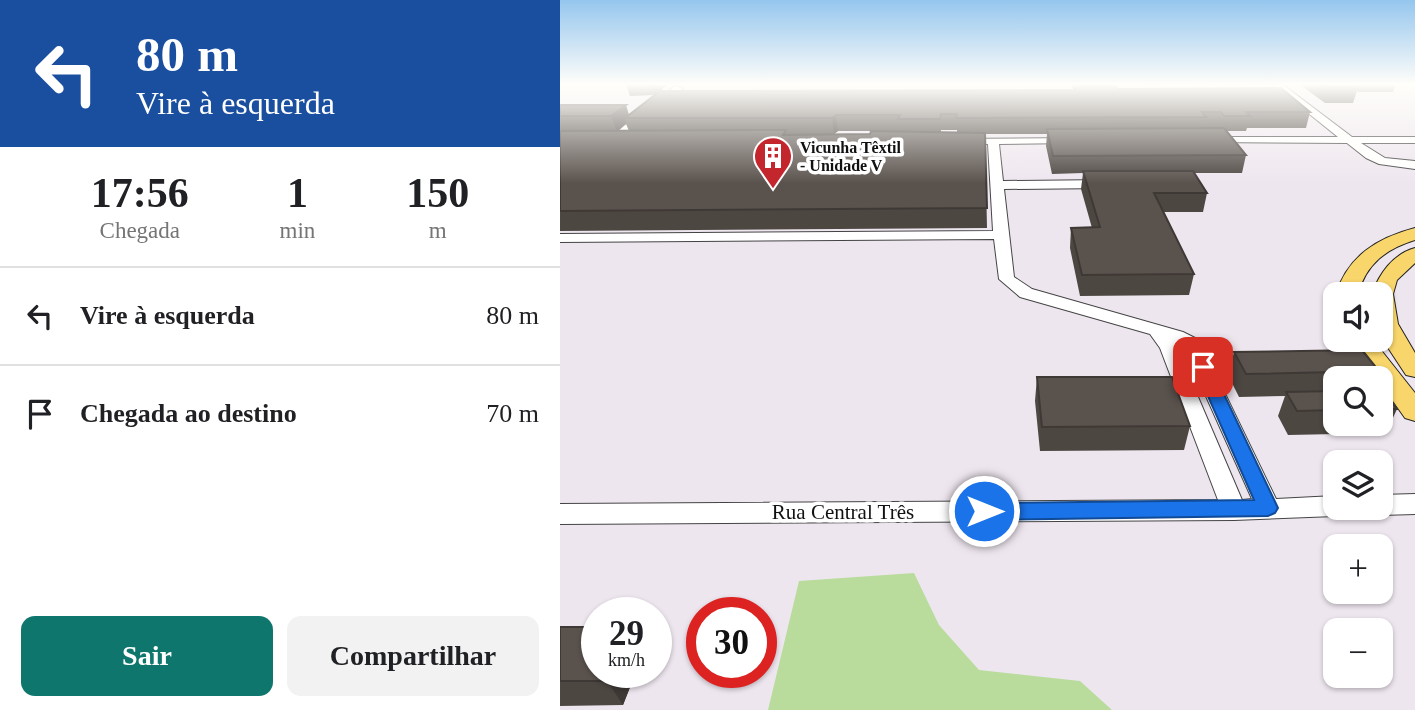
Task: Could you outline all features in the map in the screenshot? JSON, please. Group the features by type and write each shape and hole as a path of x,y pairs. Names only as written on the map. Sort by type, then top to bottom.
{"main road":[{"path":"1350,282 1369,256 1383,246 1415,234"},
{"path":"1415,254 1402,261 1385,280 1382,306 1392,340 1415,369"},
{"path":"1370,352 1415,412"}],"street":[{"path":"623,142 603,143 638,117"},
{"path":"1319,117 1376,159 1415,165"},
{"path":"952,141 1088,140"},
{"path":"1198,140 1415,140"},
{"path":"993,141 1007,279 1026,293 1192,344 1268,508"},
{"path":"997,185 1120,184"},
{"path":"560,238 1001,234"},
{"path":"1158,332 1168,348 1234,510"},
{"path":"1393,505 1415,504"},
{"name":"Rua Central Três","path":"562,518 1234,510 1323,506"}],"shaded area":[{"path":"560,117 1415,117 1415,710 560,710"}],"green space":[{"path":"914,573 939,625 979,670 1080,681 1112,710 768,710 773,688 777,688 777,673 799,581"}],"building":[{"path":"626,117 833,117 832,118"},
{"path":"899,117 940,117 940,119"},
{"path":"956,117 1173,117 956,118"},
{"path":"1224,128 1246,155 1053,156 1047,129"},
{"name":"Vicunha Têxtil - Unidade V","path":"786,130 783,135 870,134 871,131 985,133 987,208 560,211 560,131"},
{"path":"1083,171 1193,171 1207,193 1154,193 1194,274 1082,275 1071,228 1100,227"},
{"path":"1234,352 1364,352 1375,366 1323,366 1323,372 1246,374"},
{"path":"1037,377 1172,377 1190,426 1042,427"},
{"path":"1323,391 1323,410 1297,411 1286,392"},
{"path":"560,627 581,627 581,681 560,681"}],"place":[{"name":"Vicunha Têxtil - Unidade V","path":"773,190"}],"route":[{"path":"984,511 1268,508 1203,367"}]}
